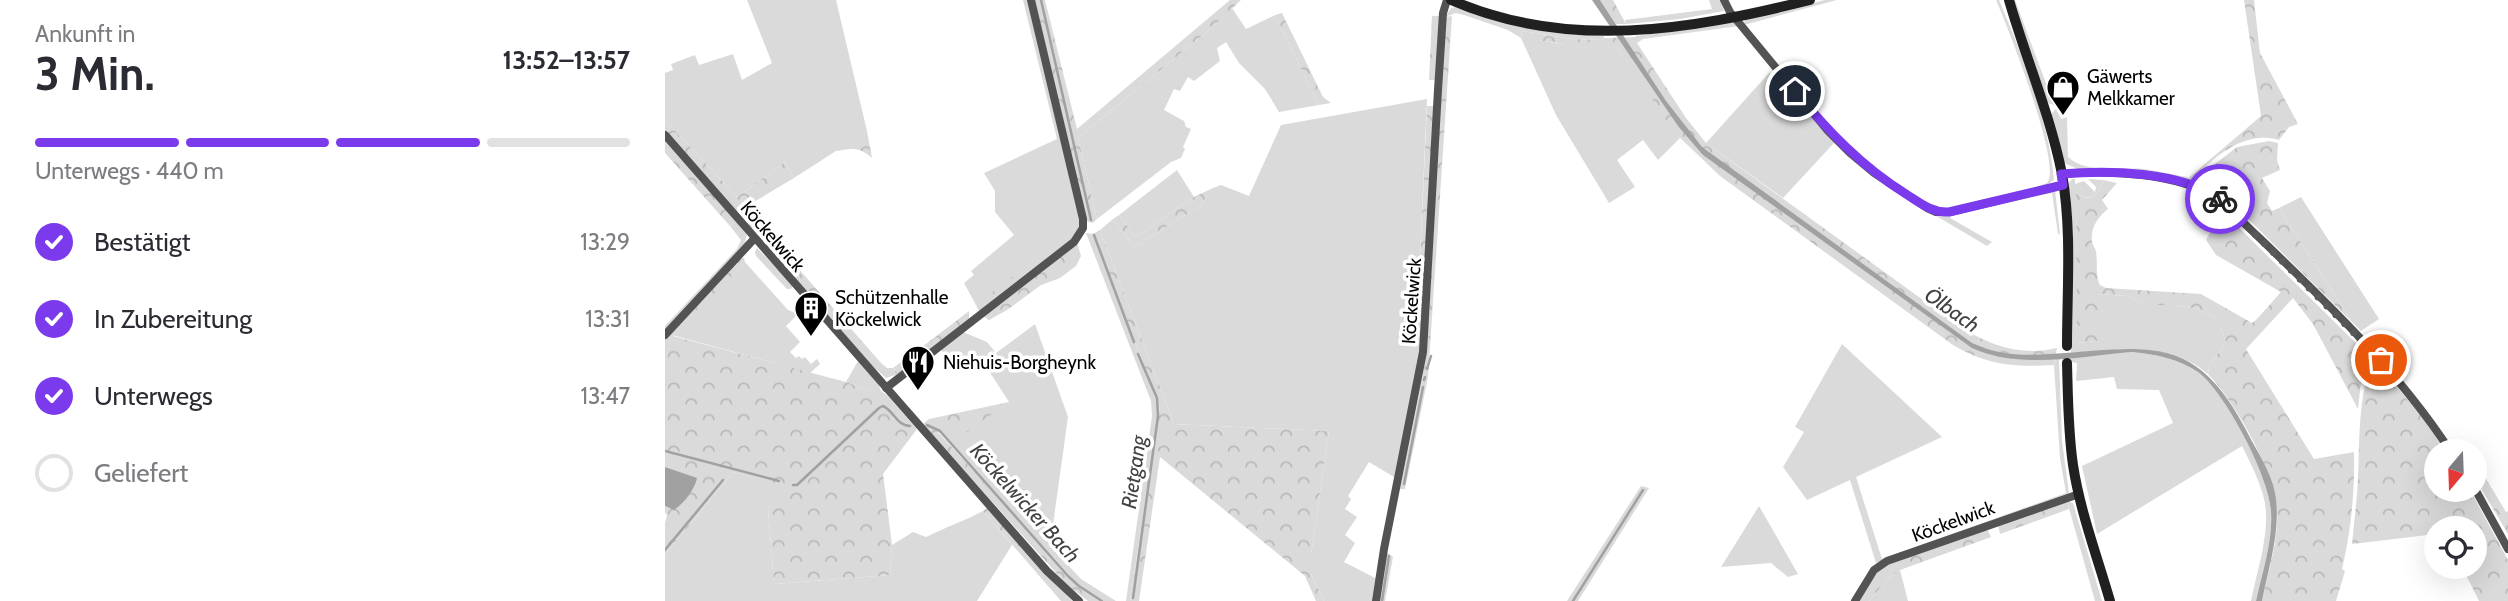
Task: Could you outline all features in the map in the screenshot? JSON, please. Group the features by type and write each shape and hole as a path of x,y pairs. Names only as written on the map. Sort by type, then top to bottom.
{"main road":[{"path":"1449,0 1521,23 1602,32 1633,32 1685,26 1810,0"},
{"path":"2009,3 2048,117 2062,180 2067,231 2067,346"},
{"path":"2067,363 2069,429 2079,494 2110,601"}],"street":[{"path":"886,388 1074,242 1083,228 1031,0"},
{"name":"Köckelwick","path":"1376,601 1423,352 1437,90 1443,13 1449,0"},
{"path":"1724,0 1770,62 1843,146 1874,173 1935,212 1949,212 2062,180 2097,173 2160,178 2191,185 2218,198 2381,360 2415,400 2442,439"},
{"name":"Köckelwick","path":"665,135 1047,570 1079,601"},
{"path":"665,335 754,239"},
{"name":"Köckelwick","path":"1855,601 1874,570 1887,561 2079,494"},
{"path":"2482,502 2508,549"}],"green space":[{"path":"747,0 836,0 867,131 794,178 785,162 737,197 665,120 665,73 673,70 671,64 695,55 699,65 733,54 742,80 772,63"},
{"path":"1023,0 1028,0 1079,212 1080,227 1073,240 976,305 964,283 974,275 971,271 1014,235 995,212 995,191 984,173 1057,139"},
{"path":"1032,0 1045,0 1077,129 1230,0 1241,0 1214,26 1078,138 1097,219 1093,223 1085,221"},
{"path":"1600,0 1613,0 1626,24 1616,24"},
{"path":"1709,0 1720,0 1724,11 1680,19 1626,24 1625,20 1712,9"},
{"path":"1825,0 1837,0 1744,25 1745,19"},
{"path":"1996,0 1999,0 2025,65 2047,136 2054,180 2042,188 1949,211 1929,207 1881,176 1847,147 1816,115 1773,63 1858,156 1916,198 1934,206 1951,209 2022,192 2047,183 2050,171 2032,94"},
{"path":"2011,0 2015,0 2054,105 2048,103"},
{"path":"2244,0 2254,0 2260,53 2298,124 2289,127 2279,140 2254,139 2231,147 2193,179 2186,180 2261,116"},
{"path":"1232,8 1246,29 1275,15 1319,105 1279,112 1265,89 1239,63 1226,42 1217,48 1220,61 1194,81 1188,77 1180,91 1174,89 1164,110 1184,121 1186,127 1191,129 1181,158 1171,162 1097,219 1078,138 1214,26"},
{"path":"1451,8 1528,28 1604,36 1603,40 1572,39 1522,31 1521,37 1555,43 1617,47 1680,138 1658,160 1643,140 1617,160 1635,187 1609,203 1556,115 1521,38 1508,30 1464,15 1456,13 1445,17"},
{"path":"1282,13 1323,97 1331,103 1319,105 1275,15"},
{"path":"1432,16 1439,16 1436,80 1429,80"},
{"path":"1452,16 1428,377 1423,375 1429,315 1445,17"},
{"path":"1735,22 1739,26 1643,39 1637,43 1635,36"},
{"path":"1522,31 1572,39 1636,37 1637,43 1686,118 1706,143 1959,326 2006,348 2031,351 2057,348 2054,365 2002,364 1978,357 1953,345 1720,176 1674,132 1617,47 1588,47 1521,38"},
{"path":"1769,73 1778,75 1841,147 1938,214 2055,190 2060,234 2052,193 1951,215 1950,218 1992,242 1987,246 1894,191 1834,143 1783,198 1706,143"},
{"path":"1427,99 1419,280 1426,281 1421,356 1387,516 1394,477 1369,462 1348,496 1351,499 1345,509 1357,517 1345,535 1355,543 1344,562 1377,579 1374,601 1324,601 1311,574 1311,555 1329,431 1174,424 1100,230 1113,219 1134,247 1200,206 1213,188 1221,185 1249,196 1281,125"},
{"path":"1427,106 1434,106 1426,281 1419,281"},
{"path":"2056,109 2061,119 2067,117 2068,157 2075,162 2094,168 2144,169 2188,177 2186,180 2078,169 2064,163 2051,114"},
{"path":"665,120 737,197 785,162 794,178 737,212 665,131"},
{"path":"867,131 872,158 856,149 837,151 837,149"},
{"path":"665,141 736,221 730,226 665,153"},
{"path":"2269,141 2278,143 2277,160 2280,170 2262,178 2270,191 2267,203 2272,211 2279,208 2352,322 2218,189 2199,181 2202,174 2237,147"},
{"path":"1177,170 1194,197 1136,237 1119,215"},
{"path":"2075,179 2075,184 2084,181 2095,192 2096,187 2088,179 2103,180 2094,196 2076,195 2078,343 2098,341 2097,294 2128,296 2144,305 2175,305 2198,309 2218,320 2226,342 2209,366 2208,374 2177,356 2160,352 2125,350 2071,353 2072,260 2068,184"},
{"path":"2103,180 2117,183 2102,200 2108,209 2098,219 2092,232 2100,285 2106,288 2201,294 2252,323 2256,320 2281,292 2216,255 2206,240 2219,215 2191,201 2190,192 2212,201 2371,358 2361,382 2358,409 2313,324 2293,298 2246,349 2314,459 2354,452 2352,511 2342,569 2345,571 2336,601 2262,601 2275,544 2277,509 2261,457 2241,419 2208,374 2209,366 2226,342 2218,320 2198,309 2175,305 2144,305 2128,296 2098,294 2098,341 2077,343 2076,194 2094,196"},
{"path":"1213,188 1200,206 1134,247 1113,219 1119,215 1136,237 1194,197"},
{"path":"2301,197 2379,319 2361,331 2352,322 2279,208"},
{"path":"749,212 881,363 899,374 886,378 868,362 746,221"},
{"path":"736,221 747,235 744,247 665,332 665,326 737,249 741,240 730,226"},
{"path":"1100,230 1174,424 1329,431 1311,555 1311,574 1324,601 1316,601 1305,576 1160,457 1139,601 1130,601 1160,406 1093,234"},
{"path":"1086,233 1093,234 1160,406 1130,601 1126,601 1152,416 1151,401"},
{"path":"1064,236 1073,240 980,313 976,305"},
{"path":"1077,243 1081,256 1076,266 1060,278 1041,285 989,320 983,316"},
{"path":"757,248 793,285 791,289 787,289 756,256"},
{"path":"744,258 745,262 673,336 846,382 870,391 881,391 887,395 917,429 883,474 892,545 890,575 774,584 768,509 778,484 733,472 665,555 665,506 669,508 673,471 665,467 665,338 739,259"},
{"path":"745,262 788,310 798,314 786,326 800,342 790,352 796,358 805,357 811,364 817,359 820,364 810,373 672,335"},
{"path":"969,311 969,320 927,353 922,347"},
{"path":"1035,324 1068,417 1050,546 1081,579 1116,601 1104,601 1076,582 936,429 985,418 1009,402 982,360 972,360 958,371 940,349 963,332 987,342 996,353"},
{"path":"1842,344 1942,437 1856,477 1882,559 2066,493 2060,458 2054,365 2056,358 2059,358 2062,441 2069,493 1876,563 1850,480 1807,500 1783,467 1804,432 1795,427"},
{"path":"922,347 927,353 899,374 893,368"},
{"path":"2132,352 2167,358 2198,372 2209,382 2233,416 2255,458 2269,497 2271,512 2269,546 2256,601 2251,601 2266,527 2265,503 2242,446 2097,534 2082,466 2173,423 2159,390 2117,389 2114,377 2076,381 2077,363 2071,362 2071,357"},
{"path":"858,361 878,383 881,391 870,391 846,382"},
{"path":"2376,363 2420,414 2437,439 2424,439 2424,502 2477,502 2484,516 2424,516 2424,535 2352,544 2362,400 2370,372"},
{"path":"1423,375 1428,377 1405,489 1400,489"},
{"path":"1009,402 956,440 944,429 936,430 1076,582 1104,601 1088,601 1067,585 924,426 929,419"},
{"path":"733,472 779,484 768,509 774,584 890,575 892,545 913,532 926,537 983,511 1012,545 977,601 665,601 665,555"},
{"path":"2487,480 2506,512 2508,511 2508,534 2487,499"},
{"path":"1641,486 1649,488 1578,601 1567,601"},
{"path":"2067,501 2073,503 2102,601 2095,601"},
{"path":"2067,501 2069,509 2000,534 1998,525"},
{"path":"1759,506 1798,574 1788,577 1771,563 1721,567"},
{"path":"987,508 1072,601 1061,601 983,511"},
{"path":"2487,521 2508,560 2508,601 2479,601 2468,579 2487,579"},
{"path":"1987,529 1991,537 1900,570 1890,577 1869,601 1858,601 1880,569 1894,560"},
{"path":"1386,552 1393,557 1385,601 1379,601"},
{"path":"1900,570 1908,601 1869,601 1890,577"}],"shaded area":[{"path":"1592,0 1600,0 1666,101 1702,147 1972,343 1991,350 2020,355 2114,349 2164,352 2186,360 2207,375 2226,397 2245,428 2273,485 2276,528 2262,601 2256,601 2270,534 2269,497 2255,458 2233,416 2209,382 2198,372 2175,360 2132,352 2030,360 1991,355 1972,348 1703,155 1678,126"},
{"path":"665,467 697,478 688,496 674,510 665,506"}],"waterway":[{"name":"Rietgang","path":"1041,0 1091,220"},
{"name":"Rietgang","path":"1094,235 1134,342"},
{"name":"Rietgang","path":"1133,598 1158,416 1157,398 1138,354"},
{"path":"1427,369 1431,356"},
{"path":"1404,484 1423,387"},
{"name":"Köckelwicker Bach","path":"793,485 797,485 879,408 883,406 902,424 910,426"},
{"name":"Köckelwicker Bach","path":"927,425 940,431 1068,576 1102,601"},
{"name":"Köckelwicker Bach","path":"665,451 779,481"},
{"path":"665,550 723,480"},
{"path":"1573,601 1643,490"},
{"path":"1382,601 1389,556"}],"way so far":[{"path":"2220,199 2381,360"}],"place":[{"name":"Gäwerts Melkkamer","path":"2063,117"},
{"name":"Schützenhalle Köckelwick","path":"811,338"},
{"name":"Niehuis-Borgheynk","path":"918,392"}],"route":[{"path":"1795,91 1850,153 1874,173 1935,212 1949,212 2063,185 2061,174 2080,173 2151,177 2180,182 2200,188 2220,199"}],"water label":[{"name":"Ölbach","path":"1952,310"}]}
